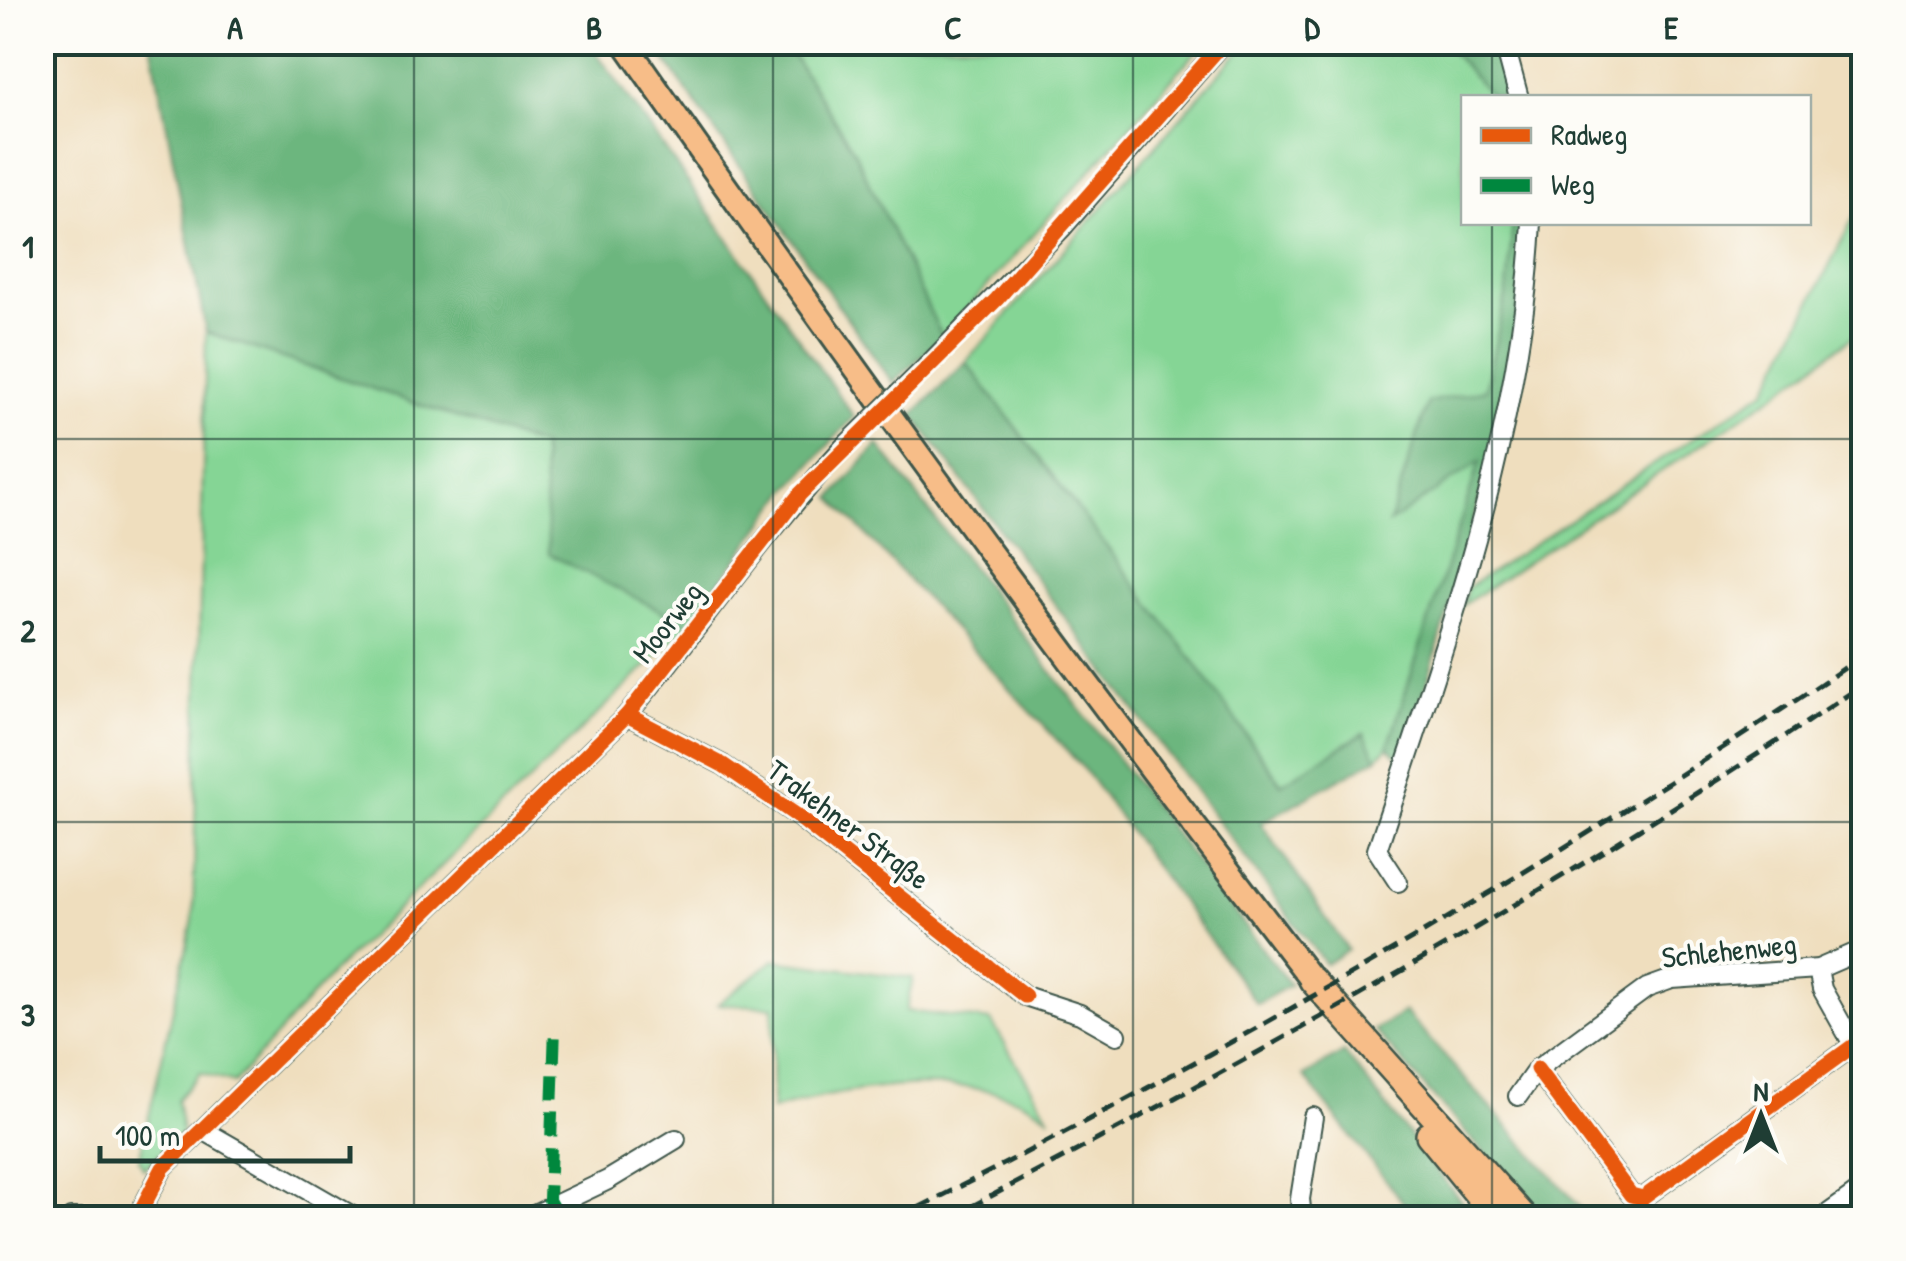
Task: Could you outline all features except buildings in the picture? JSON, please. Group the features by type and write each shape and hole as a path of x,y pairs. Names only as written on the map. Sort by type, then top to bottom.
{"highway":[{"path":"1312,980 1348,1035 1497,1218"},
{"path":"1312,980 1525,1218"}],"main road":[{"path":"624,42 794,286 1044,628 1312,980"}],"street":[{"name":"Moorweg","path":"137,1218 163,1168 626,715 694,634 774,526 842,448 1036,256 1224,42"},
{"path":"1504,42 1518,95"},
{"path":"1398,882 1377,850 1450,627 1500,443 1526,294 1532,225"},
{"name":"Trakehner Straße","path":"626,715 724,765 796,815 1025,996 1080,1014 1117,1035"},
{"name":"Schlehenweg","path":"1518,1096 1537,1069 1647,988 1672,980 1818,968 1864,949"},
{"path":"1818,968 1822,988 1864,1064"},
{"path":"1537,1069 1631,1195 1643,1198 1853,1046"},
{"path":"1302,1218 1300,1198 1313,1117"},
{"path":"203,1130 356,1218"},
{"path":"528,1218 608,1180 676,1139"},
{"path":"1822,1218 1864,1188"},
{"path":"71,1218 118,1218"}],"green space":[{"path":"151,43 590,43 854,417 786,492 689,625 549,554 541,446 206,332"},
{"path":"653,43 785,43 854,151 942,337 893,383"},
{"path":"785,43 1204,43 942,337 854,151"},
{"path":"1246,43 1444,43 1490,95 1461,95 1461,225 1513,225 1507,291 1485,390 1428,402 1390,521 1481,459 1388,747 1377,758 1363,733 1282,784 966,362"},
{"path":"1444,43 1496,43 1509,95 1490,95"},
{"path":"1863,199 1863,329 1773,396 1463,605 1467,588 1766,390"},
{"path":"1513,225 1527,225 1510,361 1496,429 1462,563 1403,762 1388,747 1480,461 1389,523 1428,402 1485,390 1507,291"},
{"path":"206,332 541,446 550,553 689,625 333,972 234,1083 200,1073 177,1100 182,1133 144,1169 139,1160 193,920"},
{"path":"966,362 1192,659 1281,784 1364,733 1377,758 1261,823 1348,950 1325,964 913,415"},
{"path":"878,444 1290,985 1257,1004 1082,767 832,498"},
{"path":"774,960 913,978 906,1011 991,1021 1050,1118 1022,1101 953,1086 875,1088 772,1110 773,1007 718,1004"},
{"path":"1405,1012 1590,1218 1542,1218 1374,1030"},
{"path":"1344,1052 1474,1218 1415,1218 1304,1076"}],"railway":[{"path":"898,1218 1146,1089 1390,952 1629,807 1864,655"},
{"path":"949,1218 1183,1094 1414,964 1641,828 1864,684"}],"marked path":[{"path":"554,1209 549,1200 555,1027"}],"cycle path":[{"path":"137,1218 163,1168 627,715 800,494 997,299 1224,42"},
{"path":"627,715 723,765 796,815 1025,996"},
{"path":"1537,1069 1631,1195 1643,1198 1853,1046"}]}
